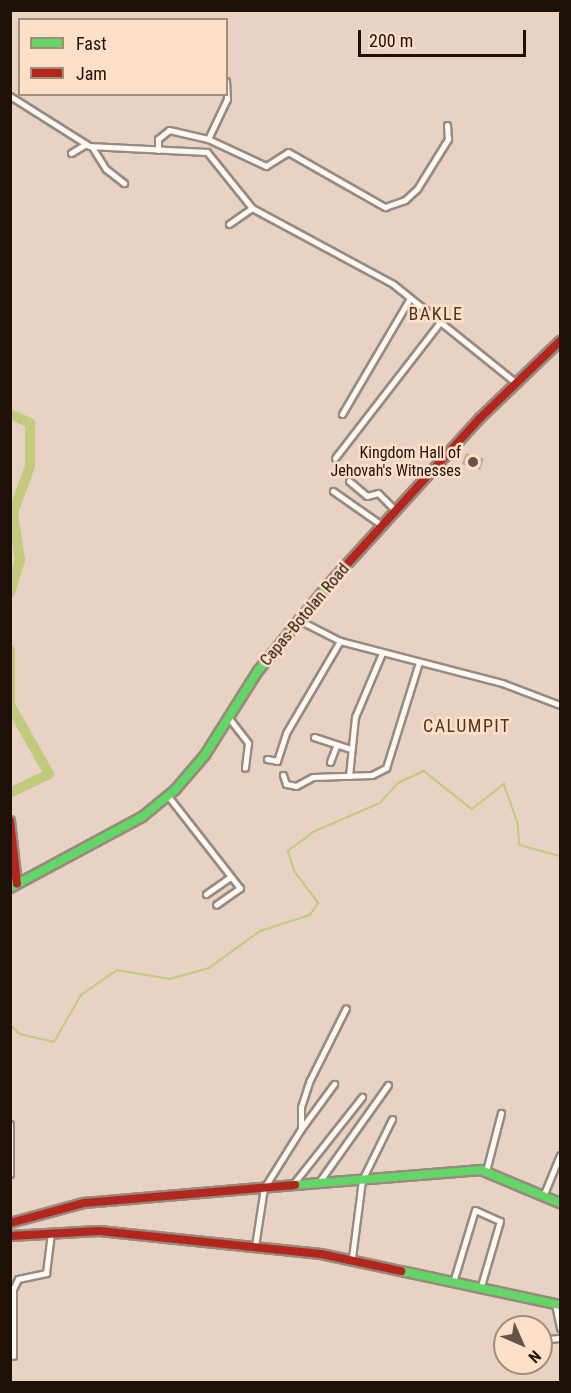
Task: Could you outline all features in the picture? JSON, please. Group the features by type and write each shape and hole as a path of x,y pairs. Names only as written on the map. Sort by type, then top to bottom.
{"main road":[{"name":"Capas-Botolan Road","path":"14,886 142,817 168,796 205,755 228,717 297,619 515,382 561,341"},
{"path":"10,821 14,886"},
{"path":"10,1224 84,1203 264,1188 294,1183 486,1171 561,1203"},
{"path":"10,1236 99,1231 352,1258 558,1304"}],"street":[{"path":"10,96 89,146 106,169 124,183"},
{"path":"208,139 227,96"},
{"path":"158,150 158,139 169,130 208,139 266,166 288,152 385,207 405,200 417,189 448,139 447,124"},
{"path":"71,153 89,146 207,152 252,208 351,258 410,298 515,382"},
{"path":"229,224 252,208"},
{"path":"342,414 410,298"},
{"path":"335,458 440,322"},
{"path":"349,481 367,496 378,493 396,511"},
{"path":"333,491 383,526"},
{"path":"297,619 340,641 418,664 502,683 561,705"},
{"path":"267,759 277,760 286,733 340,641"},
{"path":"349,776 355,717 382,653"},
{"path":"283,775 286,784 296,786 313,777 372,775 388,765 418,664"},
{"path":"228,717 248,743 245,768"},
{"path":"314,737 351,749"},
{"path":"330,762 336,746"},
{"path":"168,796 239,890 216,905"},
{"path":"206,894 230,877"},
{"path":"301,1129 301,1107 310,1080 346,1008"},
{"path":"255,1246 264,1188 301,1129 334,1084"},
{"path":"319,1182 388,1085"},
{"path":"294,1183 362,1097"},
{"path":"486,1171 501,1113"},
{"path":"352,1258 362,1180 392,1119"},
{"path":"10,1125 10,1174"},
{"path":"544,1194 560,1155"},
{"path":"454,1279 475,1210 500,1221 481,1286"},
{"path":"13,1356 13,1289 18,1279 46,1273 51,1233"},
{"path":"558,1304 561,1328"}],"building":[{"name":"Kingdom Hall of Jehovah's Witnesses","path":"466,453 484,459 480,470 462,464"}],"waterway":[{"path":"10,414 30,423 30,466 13,513 20,560 10,592"},
{"path":"10,650 10,705"},
{"path":"10,705 49,774 10,793"},
{"path":"10,1024 20,1034 54,1042 81,995 117,970 170,979 209,968 260,931 310,915 318,903 294,871 288,851 313,832 380,803 398,783 424,771 472,809 504,784 518,823 520,845 560,856"}],"traffic: fast":[{"path":"10,888 142,817 175,790 205,755 258,671 329,584"},
{"path":"295,1185 481,1170 560,1203"},
{"path":"401,1271 560,1305"}],"traffic: jam":[{"path":"329,584 480,418 560,341"},
{"path":"10,821 17,884"},
{"path":"10,1223 84,1203 295,1185"},
{"path":"10,1236 99,1231 321,1254 401,1271"}],"place":[{"name":"Kingdom Hall of Jehovah's Witnesses","path":"473,462"}],"district":[{"name":"BAKLE","path":"436,314"},
{"name":"CALUMPIT","path":"467,726"}]}
